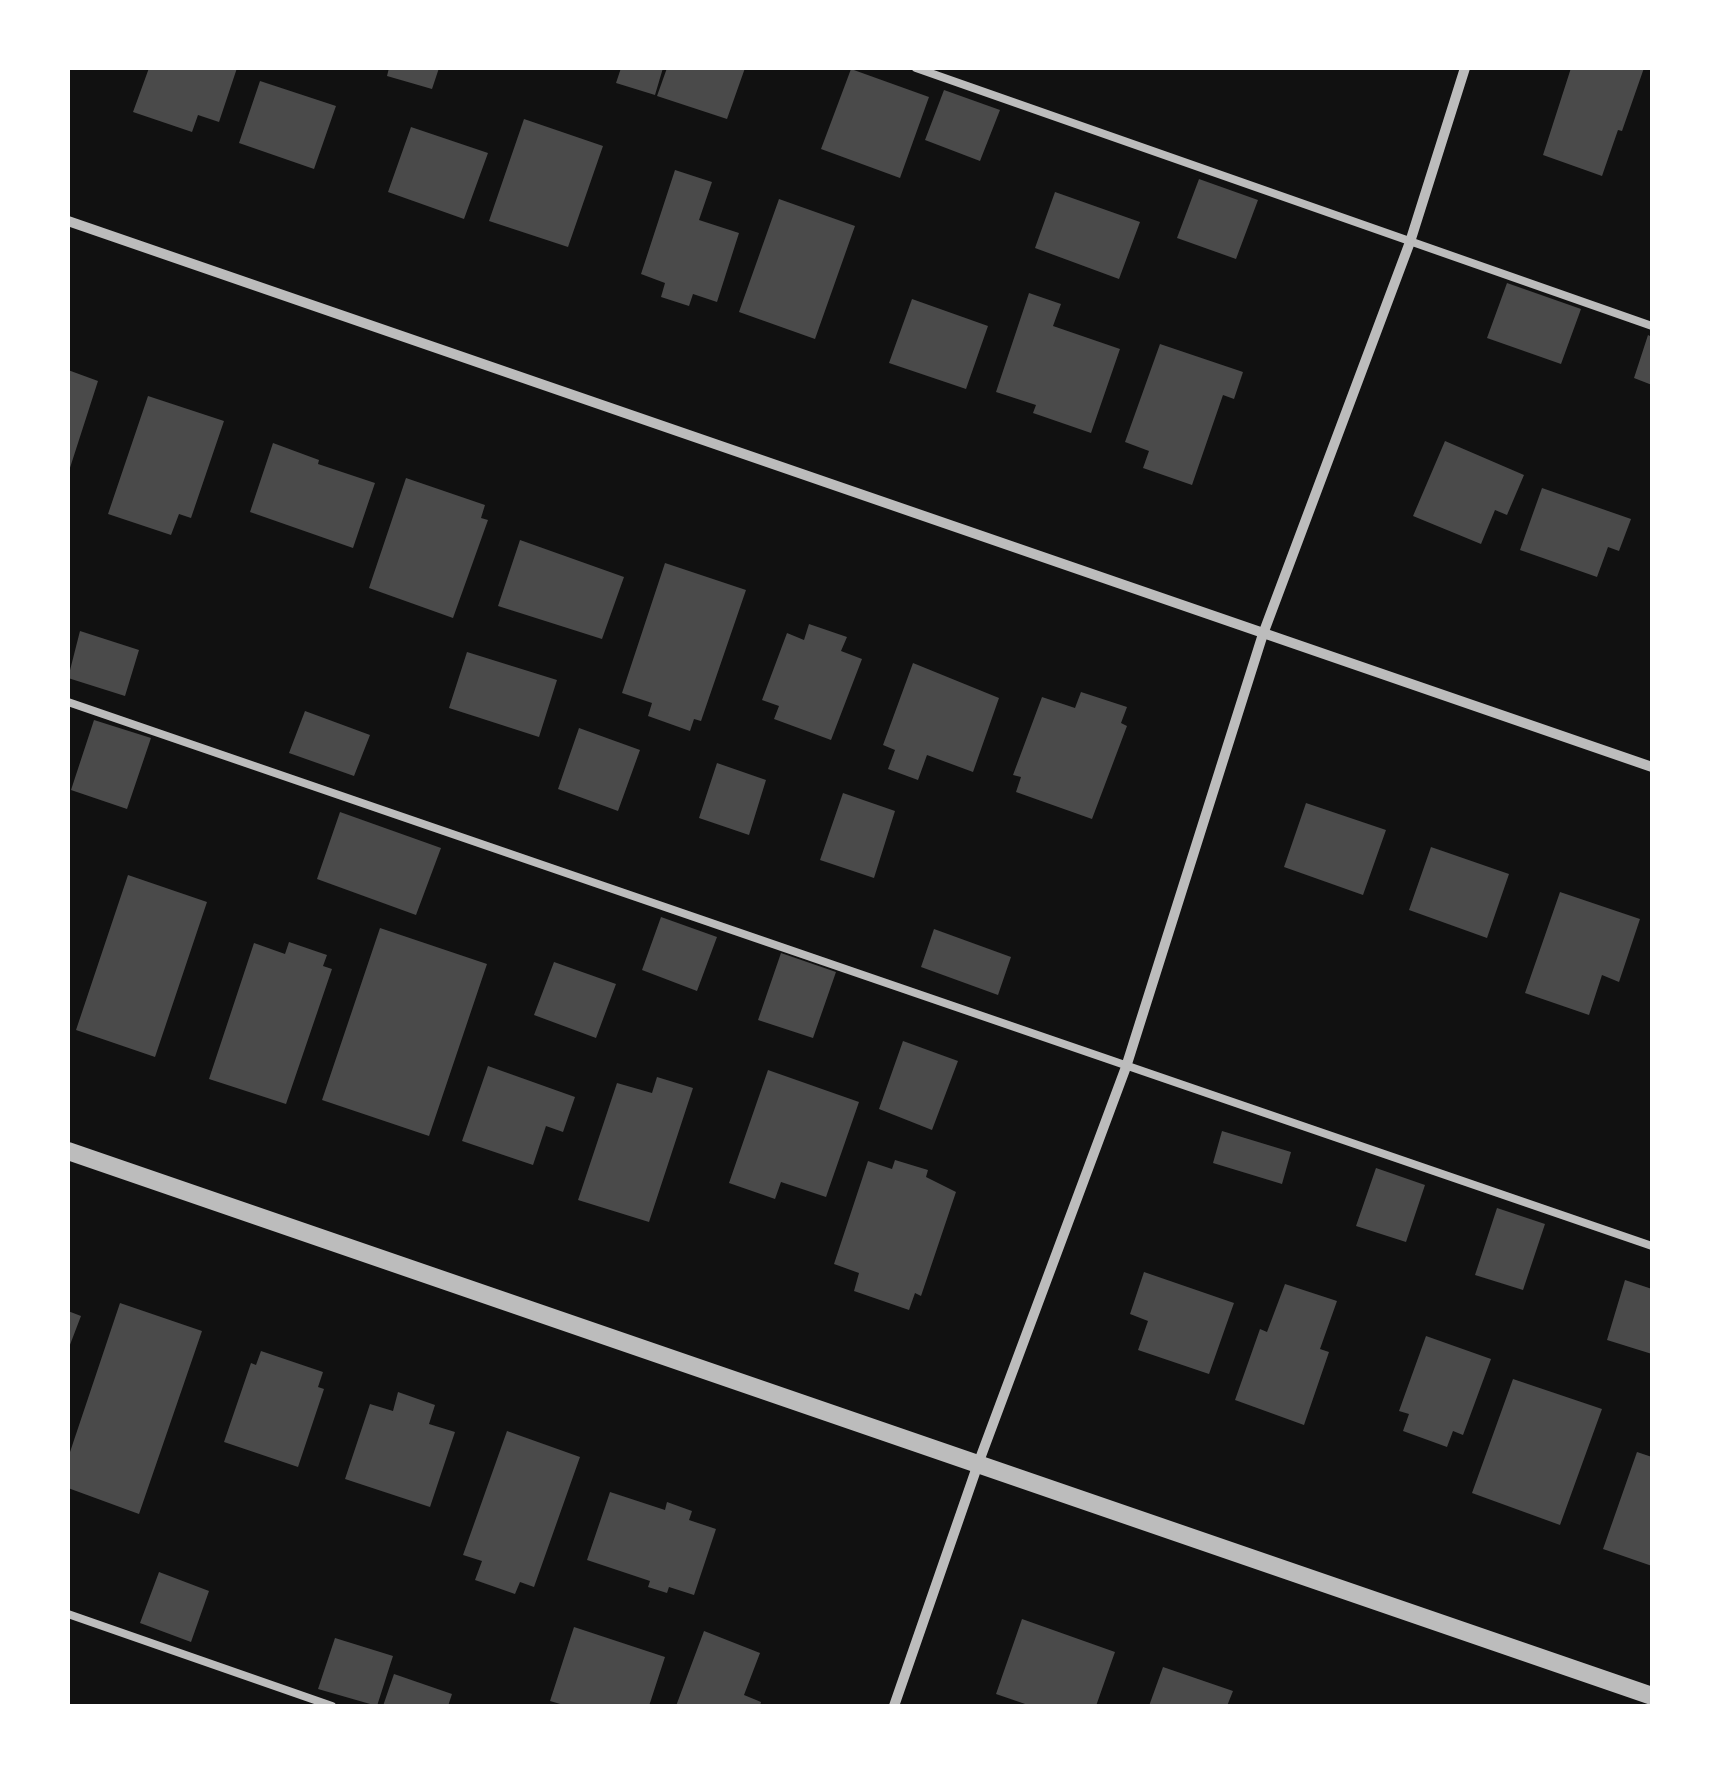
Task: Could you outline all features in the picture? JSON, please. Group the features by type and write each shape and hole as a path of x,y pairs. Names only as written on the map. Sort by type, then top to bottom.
{"street":[{"path":"894,1706 978,1464 1126,1066 1263,634 1410,242 1465,68"},
{"path":"68,220 1652,768"},
{"path":"68,1151 1652,1696"}],"lane":[{"path":"916,68 1652,326"},
{"path":"68,702 1652,1246"},
{"path":"68,1614 332,1706"}],"building":[{"path":"149,68 237,68 219,122 198,115 192,132 133,112"},
{"path":"389,68 439,68 432,89 387,76"},
{"path":"621,68 663,68 655,95 616,83"},
{"path":"667,68 745,68 727,119 657,96"},
{"path":"1571,68 1644,68 1602,176 1543,155"},
{"path":"851,69 929,97 900,178 821,149"},
{"path":"260,81 336,106 314,169 239,143"},
{"path":"944,90 1000,110 980,161 925,140"},
{"path":"524,119 603,146 568,247 489,221"},
{"path":"411,127 488,153 464,219 388,192"},
{"path":"675,170 712,182 699,220 739,233 717,302 693,294 689,306 661,297 665,283 641,274"},
{"path":"1199,179 1258,200 1236,259 1177,238"},
{"path":"1055,192 1140,222 1119,279 1035,248"},
{"path":"779,199 855,226 815,339 739,312"},
{"path":"1507,283 1581,309 1561,364 1487,338"},
{"path":"1029,293 1061,304 1053,326 1120,349 1091,433 1033,413 1036,405 996,392"},
{"path":"912,299 988,326 966,389 889,363"},
{"path":"1648,335 1652,337 1652,385 1634,378"},
{"path":"1160,344 1243,372 1234,399 1223,395 1192,485 1143,468 1149,451 1125,442"},
{"path":"68,370 98,381 68,474"},
{"path":"148,396 224,421 191,518 179,514 171,535 108,514"},
{"path":"1445,441 1524,475 1507,515 1495,510 1481,544 1413,516"},
{"path":"273,443 319,460 318,464 375,483 353,548 250,512"},
{"path":"406,478 485,505 481,518 488,520 453,618 369,588"},
{"path":"1542,488 1631,519 1619,551 1608,547 1597,577 1520,550"},
{"path":"520,540 624,577 602,639 498,606"},
{"path":"665,563 746,590 701,721 694,719 690,731 648,716 652,703 622,693"},
{"path":"809,624 847,637 841,651 862,659 831,740 774,719 779,706 762,700 787,633 804,640"},
{"path":"80,631 139,650 125,696 68,678"},
{"path":"467,652 557,680 539,737 449,708"},
{"path":"913,663 999,698 973,772 927,755 918,780 888,769 895,750 883,745"},
{"path":"1081,692 1127,707 1121,723 1127,726 1092,819 1016,792 1021,777 1013,775 1042,697 1075,708"},
{"path":"305,711 370,735 354,776 289,753"},
{"path":"94,720 151,738 127,809 71,790"},
{"path":"579,728 640,750 618,811 558,789"},
{"path":"717,763 766,780 749,835 699,818"},
{"path":"843,793 895,811 874,878 820,860"},
{"path":"1306,803 1386,830 1363,895 1284,867"},
{"path":"340,812 441,848 416,915 317,879"},
{"path":"1431,847 1509,874 1487,938 1409,910"},
{"path":"128,875 207,902 155,1057 76,1030"},
{"path":"1560,892 1640,919 1619,982 1602,975 1589,1015 1525,993"},
{"path":"661,917 717,937 697,991 642,970"},
{"path":"380,928 487,964 429,1136 322,1100"},
{"path":"934,929 1011,957 998,995 921,967"},
{"path":"289,942 327,955 323,966 332,969 286,1104 209,1079 254,943 285,954"},
{"path":"781,953 836,972 813,1038 758,1020"},
{"path":"554,962 616,984 596,1038 534,1015"},
{"path":"903,1041 958,1061 932,1130 879,1109"},
{"path":"488,1066 575,1097 563,1132 546,1126 533,1165 462,1141"},
{"path":"768,1070 859,1102 826,1197 781,1182 775,1199 729,1183"},
{"path":"657,1077 693,1088 649,1222 578,1200 617,1083 652,1093"},
{"path":"1222,1131 1291,1152 1282,1184 1213,1163"},
{"path":"895,1160 928,1170 926,1177 956,1192 921,1296 915,1293 909,1310 854,1291 859,1273 834,1264 868,1161 892,1169"},
{"path":"1376,1168 1425,1185 1406,1242 1356,1226"},
{"path":"1497,1208 1545,1224 1523,1290 1475,1275"},
{"path":"1144,1272 1234,1303 1209,1374 1138,1350 1148,1321 1130,1314"},
{"path":"1625,1280 1652,1289 1652,1354 1607,1340"},
{"path":"1285,1284 1337,1301 1320,1349 1329,1352 1304,1425 1235,1400 1260,1329 1267,1332"},
{"path":"120,1303 202,1331 139,1514 68,1488 68,1458"},
{"path":"68,1311 81,1316 68,1350"},
{"path":"1426,1336 1491,1359 1463,1435 1453,1431 1447,1447 1403,1431 1409,1414 1399,1411"},
{"path":"261,1351 323,1372 318,1387 324,1389 298,1467 224,1442 251,1363 256,1365"},
{"path":"1513,1379 1602,1409 1560,1525 1472,1493"},
{"path":"398,1392 435,1405 429,1424 455,1432 430,1507 345,1479 370,1404 393,1411"},
{"path":"507,1431 580,1457 534,1587 520,1582 515,1594 475,1580 482,1561 463,1555"},
{"path":"1637,1452 1652,1457 1652,1566 1603,1549"},
{"path":"610,1492 665,1510 667,1502 692,1511 689,1520 716,1529 694,1595 669,1587 667,1593 648,1587 650,1581 587,1560"},
{"path":"159,1572 209,1591 191,1642 140,1623"},
{"path":"1022,1619 1115,1652 1096,1706 1031,1706 996,1694"},
{"path":"574,1627 665,1657 649,1706 567,1706 550,1701"},
{"path":"704,1631 760,1653 744,1695 761,1702 760,1706 676,1706"},
{"path":"335,1638 393,1656 377,1706 318,1689"},
{"path":"1163,1667 1233,1691 1227,1706 1149,1706"},
{"path":"394,1674 452,1694 448,1706 383,1706"}]}
